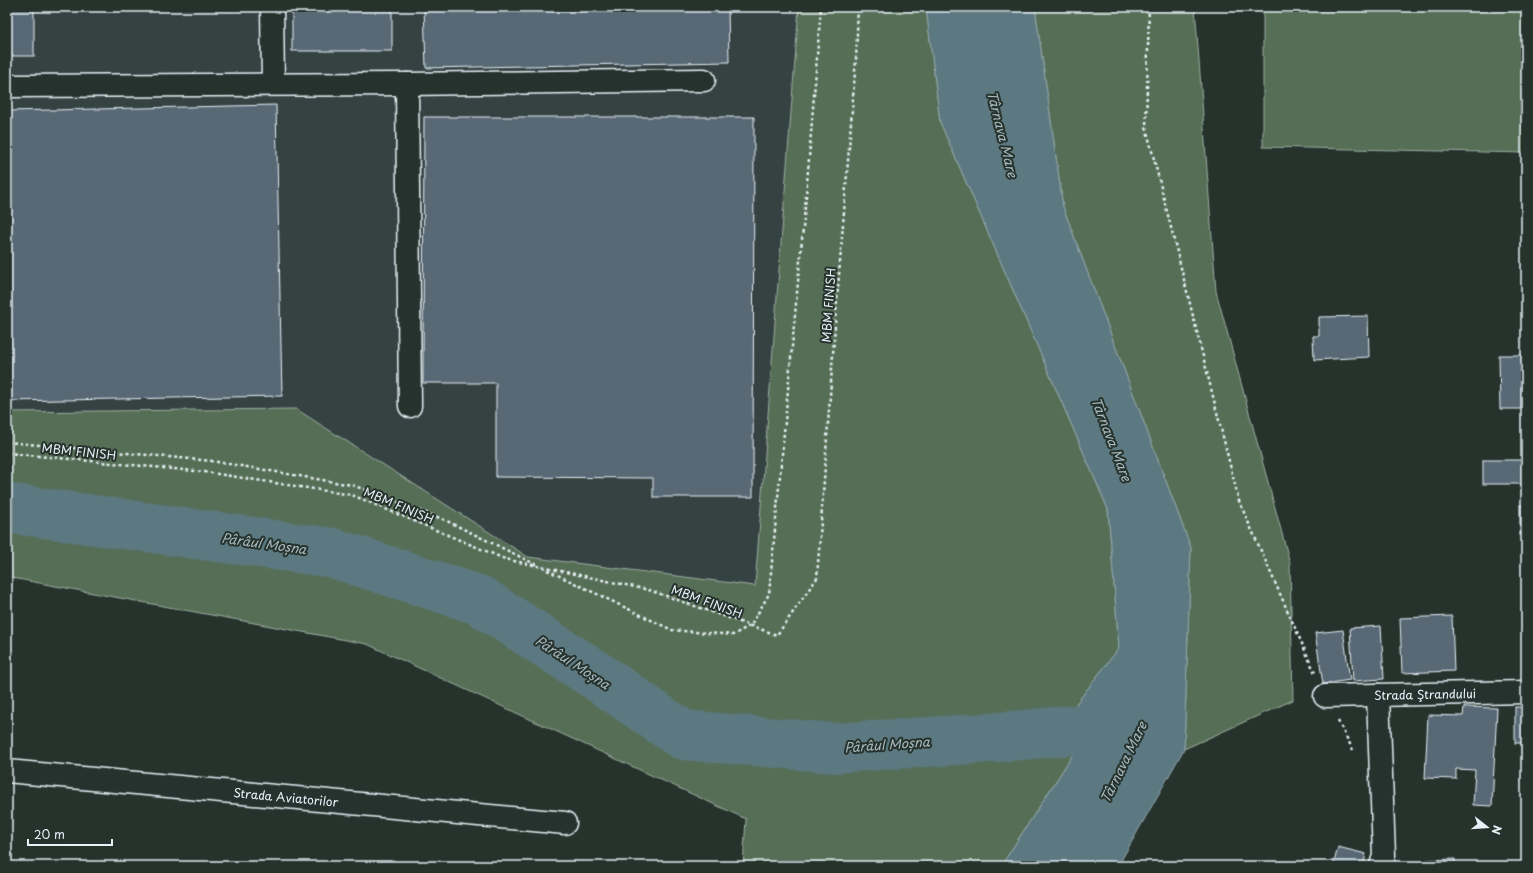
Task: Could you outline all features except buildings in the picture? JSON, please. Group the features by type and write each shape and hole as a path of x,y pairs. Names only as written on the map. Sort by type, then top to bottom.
{"street":[{"path":"272,7 273,84"},
{"path":"7,86 407,84 704,80"},
{"path":"407,84 410,406"},
{"name":"Strada Ştrandului","path":"1325,696 1526,692"},
{"path":"1378,695 1384,855 1381,866"},
{"name":"Strada Aviatorilor","path":"7,771 565,823"}],"path":[{"path":"7,442 212,461 352,485 445,520 672,630 733,635 751,625 769,594 806,196 821,7"},
{"name":"MBM FINISH","path":"7,453 205,472 352,495 505,560 649,590 777,635 818,578 834,334 856,59 858,7"},
{"path":"1149,7 1146,127 1239,501 1325,696 1354,751"}],"shaded area":[{"path":"7,7 799,7 755,586 528,557 296,409 7,412"}],"green space":[{"path":"799,7 926,7 940,122 1108,509 1119,648 1076,704 1074,753 1001,866 743,866 746,819 367,644 7,577 7,412 296,409 528,557 755,586"},
{"path":"1035,7 1195,7 1216,291 1290,563 1293,700 1184,749 1191,548 1063,207"},
{"path":"1263,7 1526,7 1526,153 1263,147"}],"water":[{"name":"Târnava Mare","path":"926,7 1035,7 1063,207 1191,548 1184,749 1118,866 1001,866 1074,753 1076,704 1119,648 1108,509 940,122"}],"waterway":[{"name":"Pârâul Moșna","path":"7,508 333,553 479,600 594,674 683,735 834,748 988,738 1087,729 1144,719"}]}
